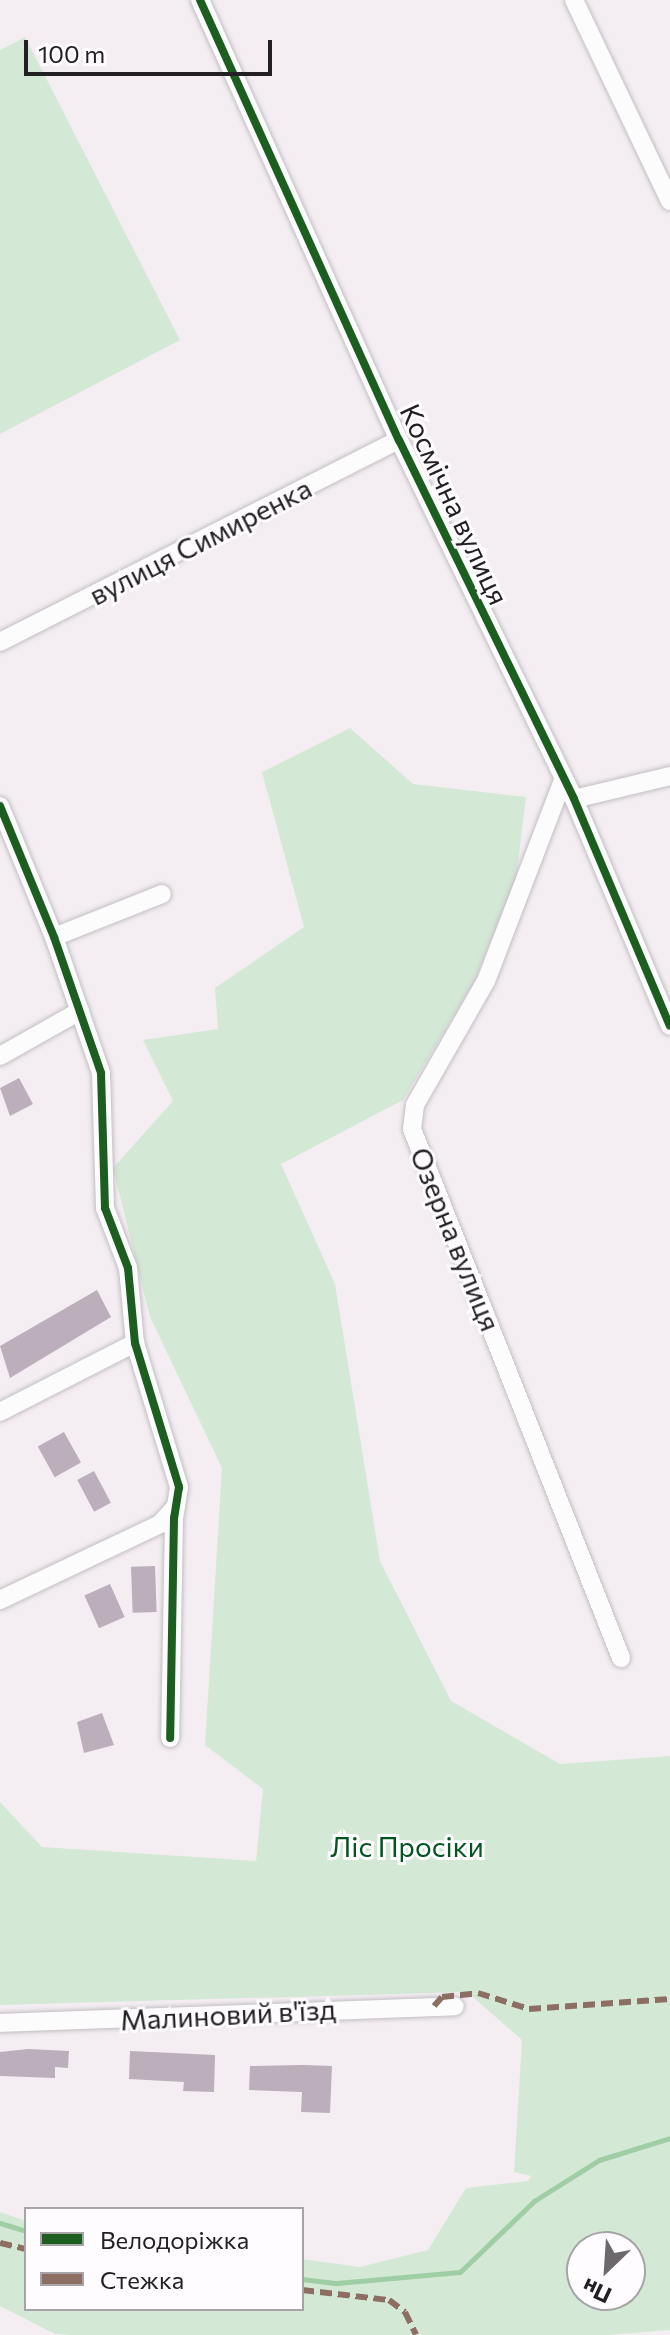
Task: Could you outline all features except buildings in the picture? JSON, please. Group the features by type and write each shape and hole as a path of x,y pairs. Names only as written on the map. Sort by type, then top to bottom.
{"street":[{"name":"Космічна вулиця","path":"200,0 399,440 562,783 574,799 670,1026"},
{"path":"574,0 670,201"},
{"name":"вулиця Симиренка","path":"0,642 399,440"},
{"path":"574,799 670,776"},
{"name":"Озерна вулиця","path":"562,783 486,981 415,1105 412,1129 621,1658"},
{"path":"0,806 54,937 101,1073 105,1208 128,1268 135,1343 167,1437 179,1487 170,1738"},
{"path":"54,937 162,894"},
{"path":"0,1056 80,1011"},
{"path":"0,1412 135,1343"},
{"path":"0,1600 160,1524 176,1506"},
{"name":"Малиновий в'їзд","path":"0,2023 455,2006"}],"green space":[{"path":"25,37 180,340 0,434 0,50"},
{"name":"Ліс Просіки","path":"350,728 413,784 526,797 516,879 474,982 403,1100 281,1164 335,1284 380,1561 451,1701 560,1764 670,1756 670,2330 607,2335 71,2335 55,2334 0,2306 0,2212 24,2220 24,2311 304,2311 304,2259 360,2267 428,2250 466,2188 528,2181 531,2176 514,2172 522,2040 467,1992 0,2005 0,1802 42,1847 256,1861 263,1789 205,1745 222,1468 150,1317 113,1168 173,1101 143,1040 218,1029 215,988 304,927 262,772"}],"waterway":[{"path":"304,2279 337,2283 460,2272 534,2201 599,2160 670,2138"},
{"path":"0,2223 24,2230"}],"marked path":[{"path":"434,2006 442,1997 478,1993 529,2009 670,1999"},
{"path":"0,2243 24,2249"},
{"path":"304,2290 389,2300 405,2312 416,2335"}],"cycle path":[{"path":"200,0 399,440 574,799 670,1026"},
{"path":"0,806 54,937 101,1073 105,1208 128,1268 135,1343 179,1487 174,1518 170,1738"}]}
